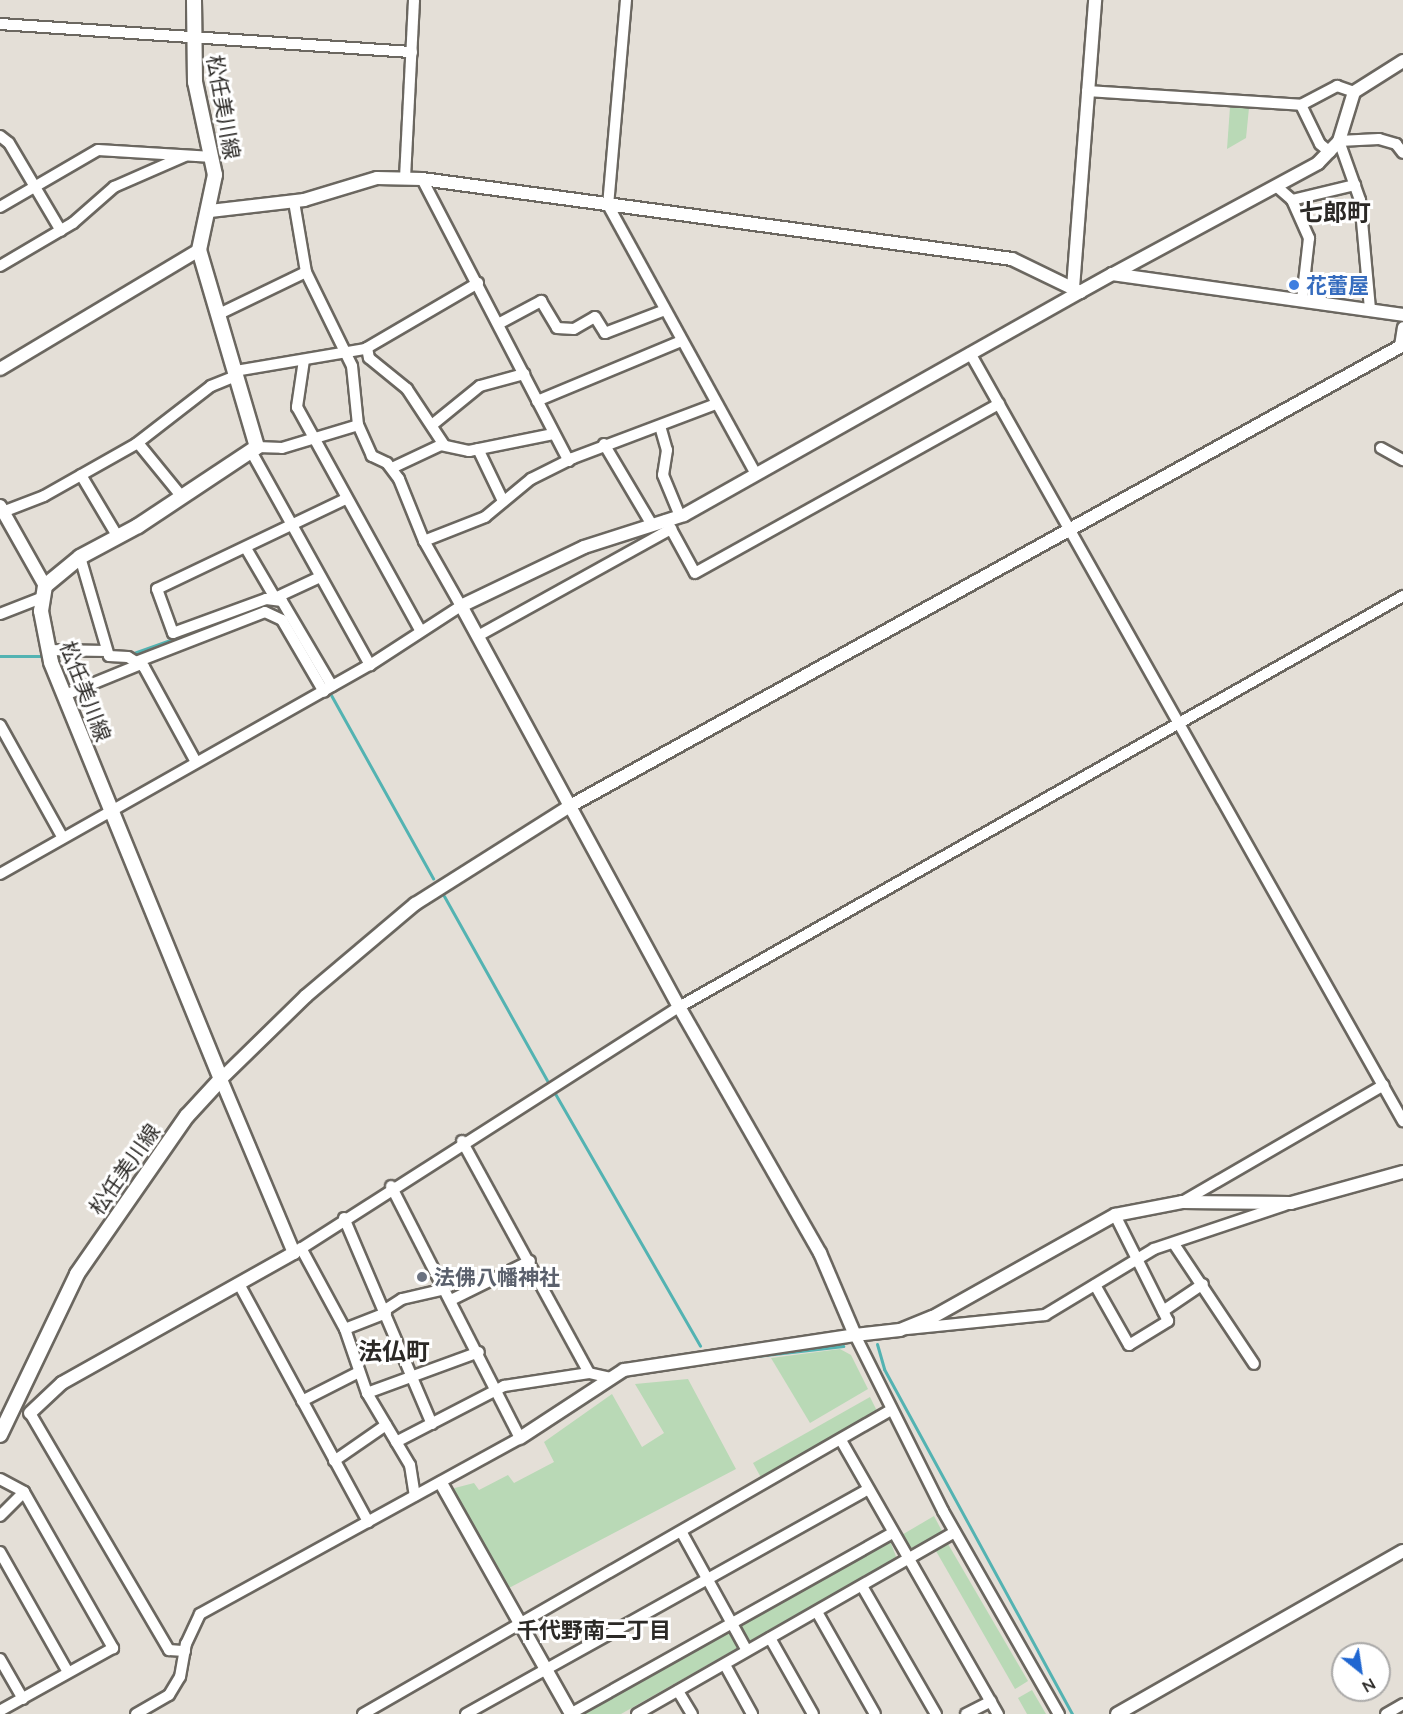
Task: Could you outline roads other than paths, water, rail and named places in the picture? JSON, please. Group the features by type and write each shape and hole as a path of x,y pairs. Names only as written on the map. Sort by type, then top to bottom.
{"main road":[{"name":"松任美川線","path":"194,0 195,82 213,157 210,211 199,250"},
{"path":"43,592 80,556 118,537 254,450 221,313 199,250"},
{"name":"松任美川線","path":"0,1435 77,1274 187,1116 221,1079 110,812 48,654 43,592"}],"street":[{"path":"405,178 414,0"},
{"path":"626,0 608,205 756,474"},
{"path":"1077,290 1087,92 1095,0"},
{"path":"0,24 412,52"},
{"path":"478,636 680,516 970,353 1077,290 1112,274 1276,186 1330,152 1339,141 1354,92 1403,61"},
{"path":"1087,92 1301,105 1337,86 1354,92"},
{"path":"1301,105 1320,144 1330,152"},
{"path":"1339,141 1379,139 1396,144 1403,153"},
{"path":"1339,141 1355,185 1370,309"},
{"path":"3,143 35,189 60,231"},
{"path":"0,207 35,189 99,150 213,157"},
{"path":"0,266 60,231 114,187 188,154"},
{"path":"210,211 294,202 377,178 422,179 1012,259 1077,290"},
{"path":"422,179 501,323 553,434 569,460"},
{"path":"1292,201 1355,185"},
{"path":"1276,186 1292,201 1310,241 1302,299"},
{"path":"294,202 306,272 346,355 358,425 372,456 392,468 424,541 679,1007 820,1253 889,1411 1059,1714"},
{"path":"0,369 199,250"},
{"path":"221,313 306,272"},
{"path":"1112,274 1403,315"},
{"path":"0,614 43,592 1,510 81,475 138,443 212,386 236,374 304,360 346,355 367,348 478,282"},
{"path":"501,323 541,301 557,328 574,328 595,317 605,333 664,310"},
{"path":"415,1496 410,1465 367,1393 345,1329 297,1251 221,1079 306,996 415,904 570,806 1068,527 1401,345 1403,327"},
{"path":"537,401 681,341"},
{"path":"367,348 369,358 407,389 444,446"},
{"path":"970,353 1403,1121"},
{"path":"304,360 297,407 312,439 420,630"},
{"path":"432,425 480,386 524,374"},
{"path":"424,541 485,517 503,501 569,460 604,444 660,426 716,404"},
{"path":"668,525 695,573 999,404"},
{"path":"358,425 312,439 254,450 292,529 370,665"},
{"path":"660,426 667,450 663,476 680,516"},
{"path":"392,468 444,446 478,449 553,434"},
{"path":"138,443 182,497"},
{"path":"604,444 652,525"},
{"path":"1381,448 1403,460"},
{"path":"478,449 503,501"},
{"path":"81,475 118,537"},
{"path":"175,639 157,589 248,550 346,499"},
{"path":"0,873 370,665 420,630 461,606 534,568 652,525 668,525"},
{"path":"248,550 275,598 287,607 328,689"},
{"path":"80,556 109,656 138,663 196,762"},
{"path":"65,695 138,663 175,639 320,577"},
{"path":"185,1651 170,1650 30,1413 62,1383 297,1251 391,1186 679,1007 1403,596"},
{"path":"175,639 265,612 282,620 328,689"},
{"path":"48,654 108,651"},
{"path":"0,725 63,838"},
{"path":"1182,1202 1384,1085"},
{"path":"462,1141 530,1261 589,1373"},
{"path":"136,1714 155,1709 169,1695 180,1677 185,1651 200,1614 520,1438 611,1378 651,1363 855,1335 1045,1315 1139,1258 1174,1244 1291,1203 1403,1172"},
{"path":"391,1186 479,1352 495,1390 520,1438"},
{"path":"900,1330 933,1317 1115,1215 1182,1202 1291,1203"},
{"path":"1095,1285 1129,1345 1168,1321 1139,1258 1115,1215"},
{"path":"344,1218 386,1311 432,1424"},
{"path":"1174,1244 1203,1284 1254,1364"},
{"path":"451,1300 530,1261"},
{"path":"239,1284 368,1522"},
{"path":"1163,1311 1203,1284"},
{"path":"345,1329 386,1311 402,1299 445,1288"},
{"path":"367,1393 479,1352"},
{"path":"302,1401 359,1372"},
{"path":"396,1442 495,1390 589,1373 611,1378"},
{"path":"363,1714 842,1442 889,1411"},
{"path":"334,1461 386,1425"},
{"path":"842,1442 908,1561 998,1714"},
{"path":"0,1479 24,1491 113,1648 0,1711"},
{"path":"441,1483 570,1714 730,1621 893,1533"},
{"path":"466,1714 868,1489"},
{"path":"0,1516 24,1491"},
{"path":"637,1714 725,1665 746,1649 817,1612 955,1532"},
{"path":"681,1533 746,1649"},
{"path":"1117,1714 1403,1551"},
{"path":"0,1552 68,1672"},
{"path":"862,1586 936,1714"},
{"path":"817,1612 875,1714"},
{"path":"770,1638 813,1714"},
{"path":"0,1659 23,1699"},
{"path":"725,1665 753,1714"},
{"path":"678,1691 692,1714"},
{"path":"966,1714 991,1701"},
{"path":"1386,1714 1403,1704"}],"waterway":[{"path":"255,608 285,615"},
{"path":"183,636 221,621"},
{"path":"131,654 170,640"},
{"path":"0,656 46,656"},
{"path":"53,656 70,656"},
{"path":"331,695 433,878"},
{"path":"444,896 547,1080"},
{"path":"553,1090 700,1346"},
{"path":"877,1344 884,1369 1072,1714"},
{"path":"740,1358 843,1346"}],"place":[{"name":"花蕾屋","path":"1294,285"},
{"name":"法佛八幡神社","path":"422,1277"}],"district":[{"name":"七郎町","path":"1335,212"},
{"name":"法仏町","path":"394,1351"},
{"name":"千代野南二丁目","path":"594,1630"}]}
